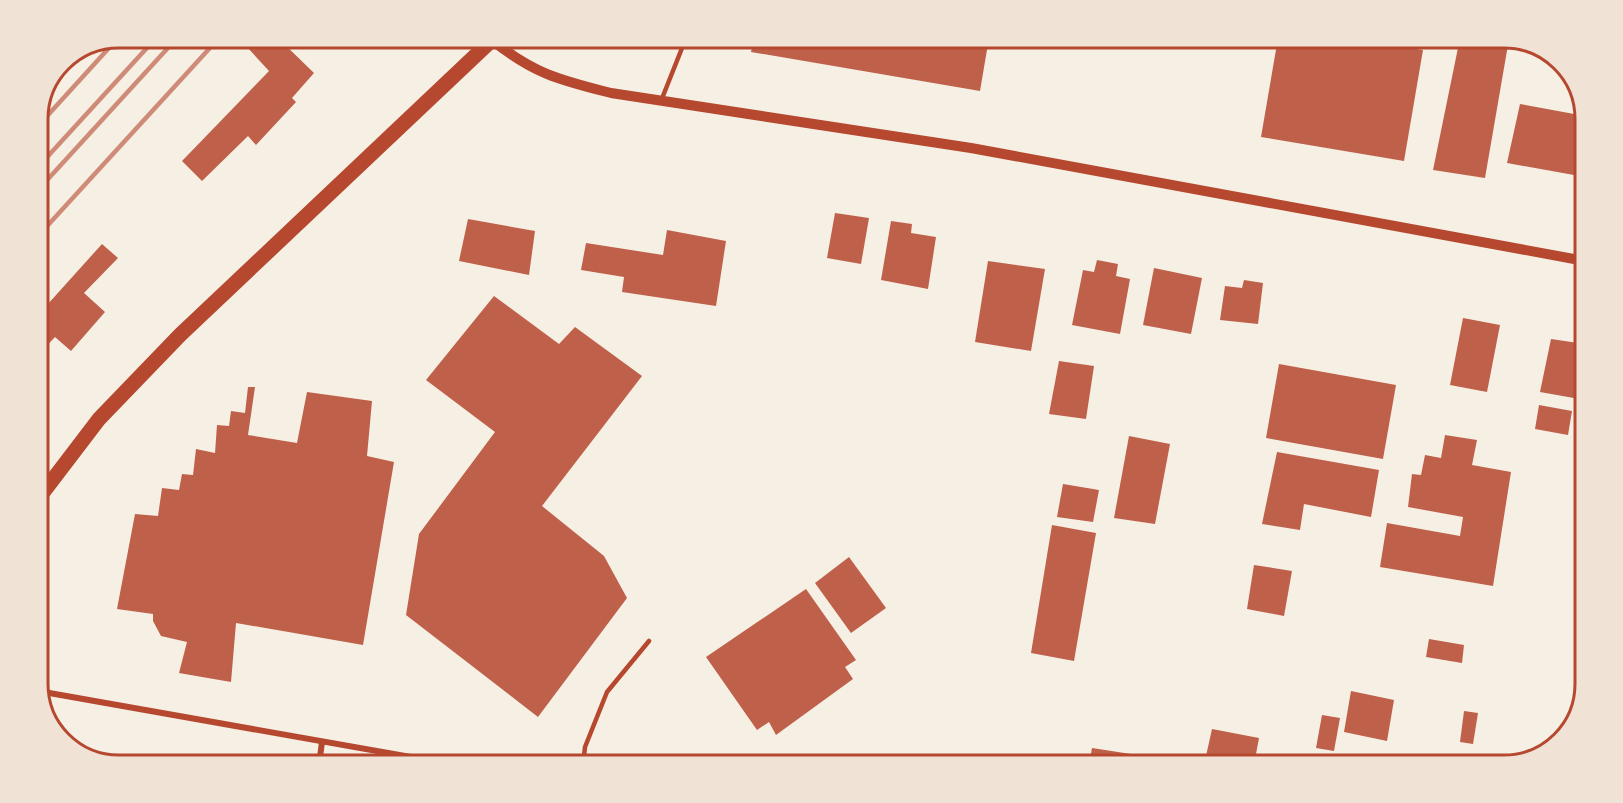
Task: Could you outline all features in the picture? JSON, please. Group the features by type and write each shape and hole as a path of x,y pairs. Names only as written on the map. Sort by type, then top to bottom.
{"main road":[{"path":"48,486 99,418 180,335 483,48"}],"street":[{"path":"503,48 513,57 559,80 611,93 971,148 1575,259"},
{"path":"48,692 398,755"},
{"path":"320,755 322,742"}],"lane":[{"path":"661,101 682,48"},
{"path":"584,755 585,747 607,692 649,641"}],"building":[{"path":"248,48 288,48 314,73 292,98 296,102 256,145 248,136 202,181 182,161 269,71"},
{"path":"752,48 987,48 980,91 751,52"},
{"path":"1276,48 1411,48 1423,50 1404,161 1261,137"},
{"path":"1458,48 1507,48 1485,178 1433,170"},
{"path":"1520,104 1575,114 1575,175 1507,163"},
{"path":"835,213 869,218 861,264 827,258"},
{"path":"468,219 535,231 529,275 459,261"},
{"path":"891,221 912,224 911,233 936,237 928,289 881,280"},
{"path":"667,230 726,241 716,306 622,292 624,277 581,270 586,243 663,255"},
{"path":"102,244 118,258 84,293 105,312 71,351 55,337 48,344 48,304"},
{"path":"1097,260 1118,264 1116,276 1130,279 1120,334 1072,325 1083,270 1094,272"},
{"path":"988,261 1045,269 1031,351 975,342"},
{"path":"1154,268 1202,278 1191,334 1143,325"},
{"path":"1244,280 1263,283 1258,324 1220,320 1225,286 1242,288"},
{"path":"494,296 559,344 575,327 642,376 542,506 604,556 627,598 538,717 406,615 419,534 495,432 426,380"},
{"path":"1463,318 1500,325 1487,392 1450,385"},
{"path":"1551,339 1575,343 1575,398 1540,392"},
{"path":"1059,361 1094,366 1086,419 1049,414"},
{"path":"1279,364 1396,385 1383,459 1266,438"},
{"path":"248,387 255,387 248,435 297,443 307,392 372,401 367,456 394,462 363,645 236,623 231,682 179,673 187,642 161,636 153,621 153,614 117,609 135,514 158,516 162,488 179,490 182,474 193,475 196,449 215,453 217,425 229,426 231,411 245,413"},
{"path":"1539,405 1572,411 1568,435 1535,429"},
{"path":"1445,435 1477,440 1472,465 1511,472 1493,586 1380,567 1387,523 1460,536 1463,517 1408,507 1412,474 1421,475 1425,455 1441,458"},
{"path":"1129,436 1170,444 1155,524 1114,518"},
{"path":"1277,452 1379,470 1371,517 1304,504 1300,530 1262,524"},
{"path":"1063,484 1099,490 1093,522 1057,517"},
{"path":"1052,525 1096,533 1074,661 1031,653"},
{"path":"849,557 886,608 851,633 815,583"},
{"path":"1254,565 1292,571 1284,616 1247,609"},
{"path":"806,589 856,660 845,667 853,679 776,735 769,722 757,730 706,657"},
{"path":"1429,639 1464,645 1462,663 1426,657"},
{"path":"1351,691 1394,700 1387,741 1344,732"},
{"path":"1464,711 1478,713 1473,744 1460,742"},
{"path":"1322,715 1340,718 1334,751 1316,748"},
{"path":"1212,729 1259,738 1256,755 1206,755"},
{"path":"1092,748 1131,754 1131,755 1091,755"}],"railway":[{"path":"48,156 147,48"},
{"path":"48,179 168,48"},
{"path":"48,225 210,48"},
{"path":"48,115 108,49"}]}
